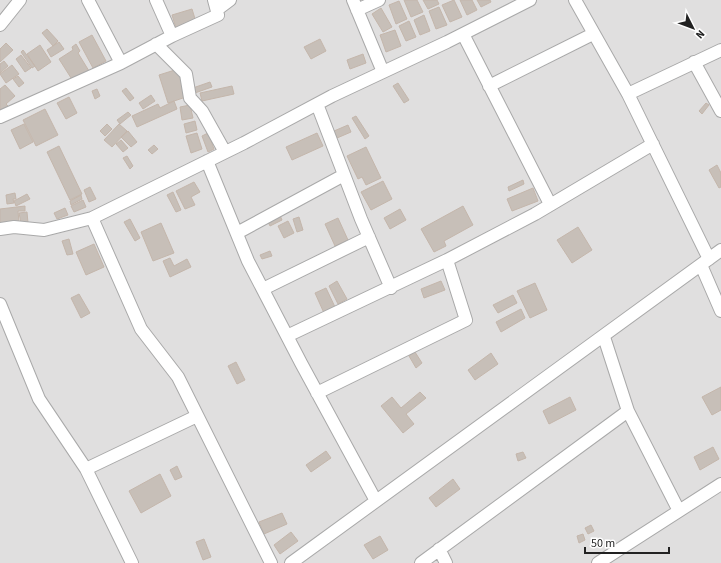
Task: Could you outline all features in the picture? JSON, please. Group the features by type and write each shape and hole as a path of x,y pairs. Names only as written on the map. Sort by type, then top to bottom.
{"street":[{"path":"0,24 20,0"},
{"path":"88,0 121,63"},
{"path":"156,0 172,36"},
{"path":"0,116 121,63 172,36 218,16 216,4 230,0"},
{"path":"379,0 355,5 383,72"},
{"path":"0,229 14,227 44,230 92,218 226,152 317,104 530,0"},
{"path":"575,0 628,94 653,144 705,262 721,311"},
{"path":"463,34 550,204"},
{"path":"490,86 593,34"},
{"path":"156,44 186,74 190,98 202,111 226,152"},
{"path":"628,94 721,50"},
{"path":"694,62 721,111"},
{"path":"317,104 344,175 391,288"},
{"path":"287,336 448,260 550,204 653,144"},
{"path":"206,161 263,289 317,393 376,501"},
{"path":"237,233 344,175"},
{"path":"92,218 141,329 178,377 271,563"},
{"path":"263,289 369,237"},
{"path":"291,563 604,337 721,250"},
{"path":"317,393 466,320 448,260"},
{"path":"0,304 39,399 86,469 132,563"},
{"path":"604,337 628,411 679,511"},
{"path":"421,563 628,411"},
{"path":"86,469 197,416"},
{"path":"598,563 721,484"},
{"path":"439,550 446,563"}],"shaded area":[{"path":"0,0 721,0 721,563 0,563"}],"building":[{"path":"404,0 417,0 423,12 411,17"},
{"path":"423,0 437,0 439,4 428,9"},
{"path":"454,0 462,17 450,22 442,5"},
{"path":"460,0 472,0 477,10 467,15"},
{"path":"477,0 490,0 491,2 481,7"},
{"path":"399,1 407,19 396,24 389,5"},
{"path":"439,7 447,25 436,29 429,11"},
{"path":"381,8 392,27 383,32 372,14"},
{"path":"192,9 196,22 176,28 172,15"},
{"path":"424,15 430,31 420,35 414,20"},
{"path":"409,21 416,37 406,41 399,26"},
{"path":"47,29 58,41 53,46 42,33"},
{"path":"395,30 401,46 386,52 380,35"},
{"path":"92,35 106,61 93,68 79,42"},
{"path":"320,39 326,51 311,59 304,47"},
{"path":"59,42 64,49 51,57 47,50"},
{"path":"6,43 13,50 0,62 0,49"},
{"path":"76,44 80,51 78,53 89,71 73,81 59,59 73,50 72,47"},
{"path":"40,45 51,62 38,71 27,54"},
{"path":"23,50 35,66 32,68 21,52"},
{"path":"363,54 366,63 350,69 347,60"},
{"path":"21,55 31,68 25,72 16,59"},
{"path":"4,61 8,66 0,73 0,64"},
{"path":"12,65 19,74 6,83 0,74"},
{"path":"178,69 186,97 168,103 159,75"},
{"path":"18,76 24,83 19,87 13,79"},
{"path":"210,82 212,87 192,94 190,89"},
{"path":"398,83 409,100 404,103 393,86"},
{"path":"5,85 15,96 6,104 8,106 0,114 0,89"},
{"path":"232,86 234,94 202,101 200,93"},
{"path":"126,88 134,98 130,101 122,91"},
{"path":"97,89 100,96 95,99 92,91"},
{"path":"151,95 155,101 143,109 139,103"},
{"path":"69,97 77,113 66,119 57,103"},
{"path":"174,101 177,109 137,127 132,116 158,104 160,108"},
{"path":"706,103 709,105 702,114 699,111"},
{"path":"190,105 193,118 182,120 180,107"},
{"path":"45,109 58,135 36,146 23,120"},
{"path":"128,112 131,115 120,124 117,120"},
{"path":"356,116 369,136 365,139 352,118"},
{"path":"195,121 197,130 186,133 184,124"},
{"path":"24,124 33,142 20,149 11,130"},
{"path":"107,124 112,129 105,136 100,131"},
{"path":"119,124 127,131 112,147 104,140"},
{"path":"348,125 351,132 337,138 334,131"},
{"path":"128,131 137,142 131,147 121,137"},
{"path":"197,133 202,149 191,153 186,136"},
{"path":"208,133 214,149 208,152 202,136"},
{"path":"317,133 323,146 292,160 286,147"},
{"path":"121,140 128,148 123,152 116,144"},
{"path":"154,145 158,149 152,154 148,150"},
{"path":"59,146 82,194 70,200 47,152"},
{"path":"366,147 381,178 366,185 362,177 358,179 347,156"},
{"path":"127,156 133,166 130,169 123,158"},
{"path":"717,165 721,173 721,187 719,188 709,170"},
{"path":"523,180 524,184 509,191 508,187"},
{"path":"383,181 392,199 371,210 361,192"},
{"path":"194,182 200,192 191,197 195,205 185,209 176,191"},
{"path":"90,187 96,199 89,202 84,190"},
{"path":"533,188 538,201 512,211 507,199"},
{"path":"173,192 181,210 176,212 167,195"},
{"path":"15,193 16,199 13,199 14,203 7,204 6,195"},
{"path":"27,194 30,199 16,206 14,201"},
{"path":"81,195 82,199 71,205 70,201"},
{"path":"83,200 86,207 74,212 71,206"},
{"path":"25,206 25,211 18,211 19,222 0,225 0,209"},
{"path":"463,206 473,225 444,241 446,246 434,252 421,229"},
{"path":"65,208 68,215 57,219 54,213"},
{"path":"400,209 406,220 390,229 384,218"},
{"path":"27,212 28,223 21,223 19,213"},
{"path":"279,213 282,220 270,226 267,220"},
{"path":"299,217 303,230 297,232 293,219"},
{"path":"338,218 348,240 335,246 325,224"},
{"path":"130,219 140,238 135,241 124,222"},
{"path":"288,221 294,233 284,238 278,226"},
{"path":"161,223 174,253 153,261 141,232"},
{"path":"578,227 592,250 572,263 557,240"},
{"path":"69,239 73,254 67,255 62,241"},
{"path":"94,244 104,267 86,275 76,252"},
{"path":"270,251 272,256 262,259 260,255"},
{"path":"170,258 174,266 187,259 191,267 170,277 163,261"},
{"path":"337,281 347,299 338,304 329,286"},
{"path":"441,281 445,290 424,298 421,289"},
{"path":"535,283 547,310 530,318 517,291"},
{"path":"326,288 335,307 324,313 315,293"},
{"path":"79,294 90,313 81,318 71,298"},
{"path":"513,295 517,303 498,313 493,305"},
{"path":"521,309 525,318 501,332 496,322"},
{"path":"415,352 422,363 416,368 409,356"},
{"path":"491,353 498,364 475,380 468,370"},
{"path":"236,362 245,380 237,384 228,366"},
{"path":"721,387 721,410 712,415 702,397"},
{"path":"420,392 426,398 406,414 414,424 403,433 381,406 392,397 401,408"},
{"path":"570,397 576,410 549,424 543,411"},
{"path":"713,447 719,459 700,470 694,457"},
{"path":"326,451 331,458 311,472 306,465"},
{"path":"523,452 526,458 518,461 516,454"},
{"path":"177,466 182,477 175,480 170,470"},
{"path":"160,474 171,496 141,513 129,491"},
{"path":"453,479 460,489 436,507 429,498"},
{"path":"282,513 287,524 264,534 259,522"},
{"path":"591,525 594,531 588,534 585,528"},
{"path":"291,532 298,541 280,554 274,545"},
{"path":"583,534 585,540 579,543 577,536"},
{"path":"380,536 388,550 373,559 364,545"},
{"path":"204,539 211,557 203,560 196,542"}]}
